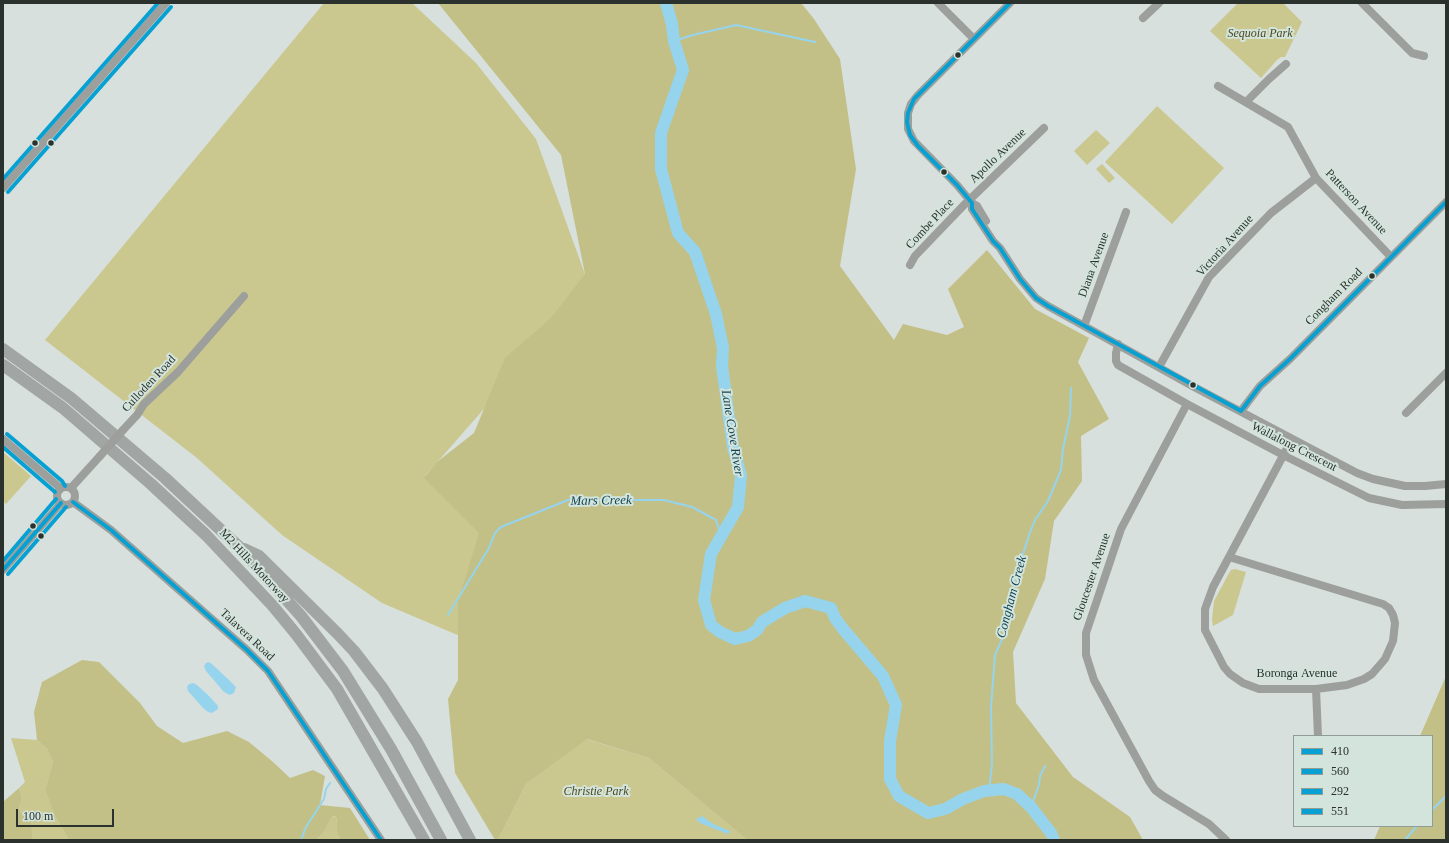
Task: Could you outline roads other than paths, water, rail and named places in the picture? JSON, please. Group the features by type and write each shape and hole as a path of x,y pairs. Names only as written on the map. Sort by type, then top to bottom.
{"highway":[{"name":"M2 Hills Motorway","path":"3,349 71,398 165,478 239,547 301,616 343,671 391,749 441,840"},
{"name":"M2 Hills Motorway","path":"3,365 62,408 151,484 206,535 268,600 296,634 337,689 424,840"},
{"path":"239,547 259,556 338,634 376,680 417,742 470,840"}],"street":[{"path":"3,188 166,3"},
{"path":"938,3 974,39"},
{"name":"Wallalong Crescent","path":"1010,3 914,99 908,113 907,122 908,129 914,141 957,184 971,202 972,209 1020,279 1036,298 1241,412 1357,473 1374,480 1405,486 1446,484"},
{"path":"1143,18 1159,3"},
{"path":"1362,3 1412,53 1424,56"},
{"path":"1246,102 1268,79 1286,64"},
{"name":"Patterson Avenue","path":"1218,86 1288,127 1316,178 1391,257"},
{"name":"Apollo Avenue","path":"971,202 1044,128"},
{"name":"Victoria Avenue","path":"1159,367 1209,277 1271,213 1316,178"},
{"name":"Combe Place","path":"910,265 915,256 963,206 971,202"},
{"name":"Congham Road","path":"1241,412 1260,386 1290,359 1446,202"},
{"name":"Diana Avenue","path":"1084,326 1126,212"},
{"name":"Culloden Road","path":"71,488 137,415 144,404 178,372 244,296"},
{"name":"Wallalong Crescent","path":"1118,344 1116,354 1116,361 1118,365 1186,404 1369,498 1402,504 1446,504"},
{"path":"1406,413 1446,373"},
{"name":"Gloucester Avenue","path":"1186,404 1121,529 1086,633 1086,655 1094,680 1155,790 1209,824 1226,840"},
{"path":"3,439 60,489"},
{"name":"Boronga Avenue","path":"1229,557 1383,604 1389,608 1395,623 1395,631 1389,651 1372,674 1355,683 1332,688 1316,689 1268,689 1250,687 1236,679 1224,668 1205,630 1204,617 1207,601 1229,557 1292,439"},
{"path":"64,487 71,488 73,490 75,496 72,502 68,504 61,503 57,498 60,489 64,487"},
{"name":"Talavera Road","path":"72,502 111,530 268,670 381,840"},
{"path":"3,570 61,503"},
{"path":"1316,689 1318,735"}],"water":[{"path":"209,662 236,687 234,693 230,695 224,692 206,671 204,666"},
{"path":"193,683 209,696 218,706 218,709 212,713 203,708 188,691 187,687 189,684"},
{"path":"702,816 713,824 730,832 728,834 700,823 696,819"}],"waterway":[{"name":"Lane Cove River","path":"666,3 672,24 674,41 683,70 661,133 661,169 678,233 695,252 716,314 723,348 722,366 733,447 741,476 738,507 711,554 704,600 711,625 720,632 735,639 748,636 757,630 762,622 785,608 805,601 831,608 835,618 843,629 883,676 896,705 890,741 890,779 899,796 928,813 945,809 963,799 984,791 1004,789 1017,794 1031,807 1051,833 1054,840"},
{"path":"674,41 736,25 815,42"},
{"name":"Congham Creek","path":"989,790 992,764 991,707 995,655 1007,628 1009,599 1029,535 1035,520 1048,501 1061,470 1063,449 1070,416 1071,388"},
{"name":"Mars Creek","path":"448,615 489,548 495,533 501,527 568,500 664,500 692,507 716,520 721,536"},
{"path":"1031,807 1039,785 1040,776 1045,766"},
{"name":"Mars Creek","path":"301,840 306,827 324,799 326,789 330,783"},
{"path":"1433,809 1446,796"},
{"path":"1405,840 1416,827"}],"park label":[{"name":"Sequoia Park","path":"1260,34"},
{"name":"Christie Park","path":"596,792"}]}
